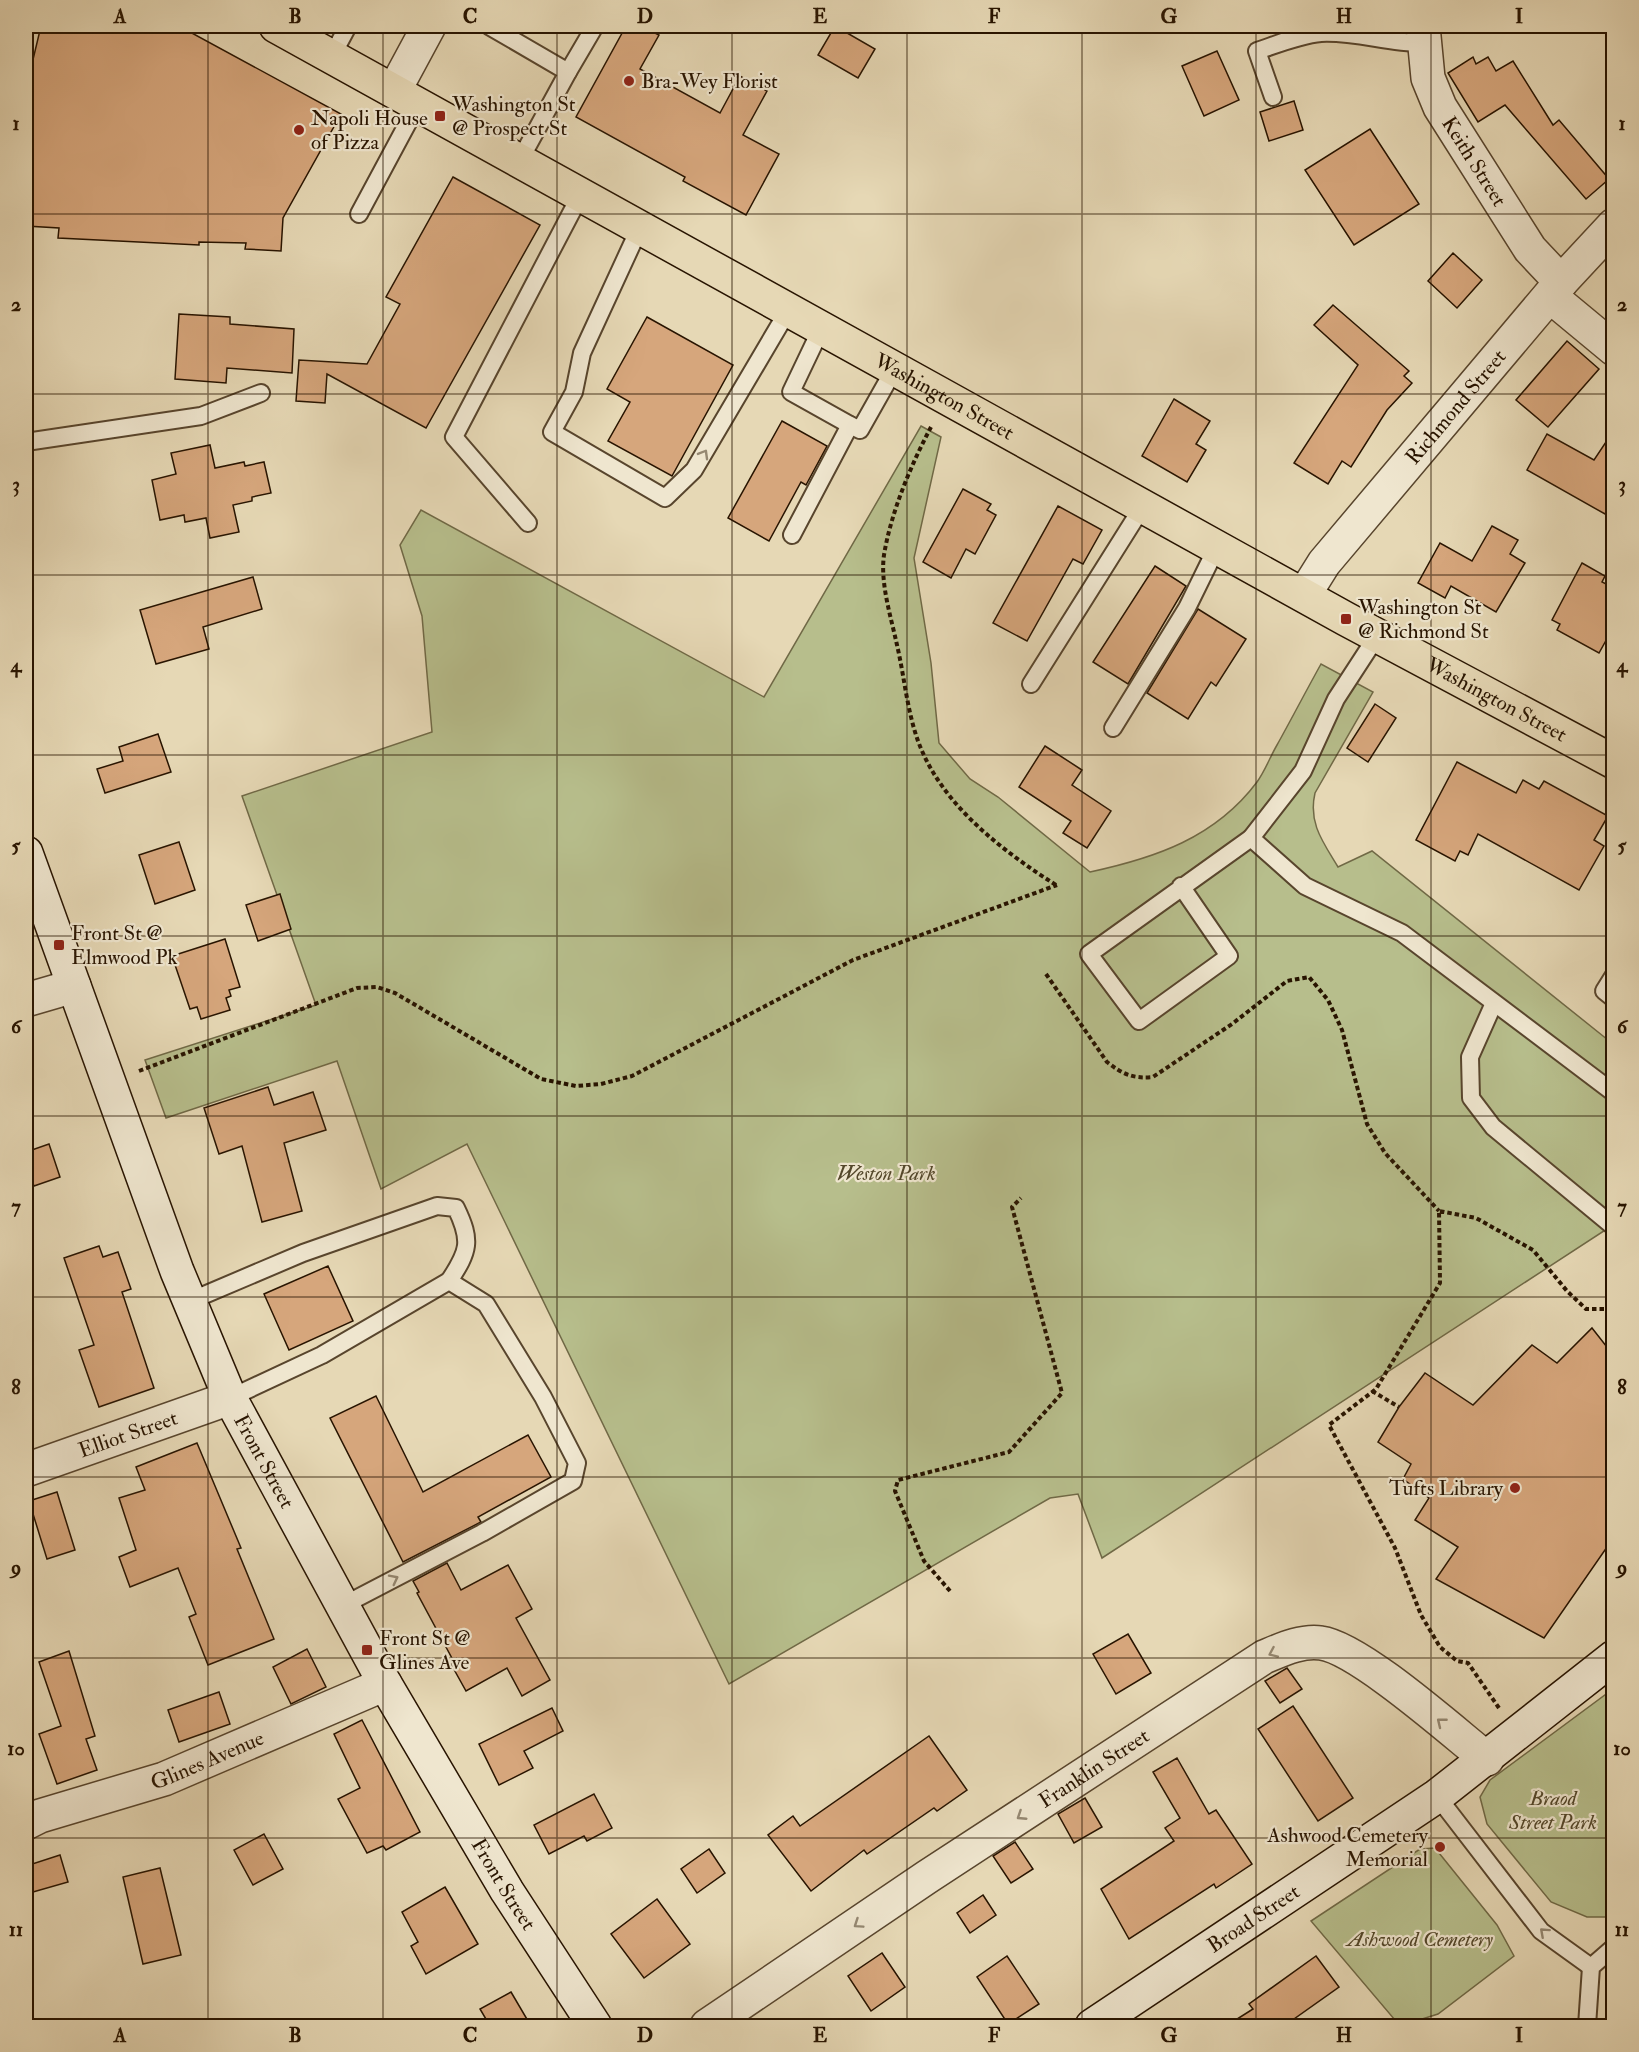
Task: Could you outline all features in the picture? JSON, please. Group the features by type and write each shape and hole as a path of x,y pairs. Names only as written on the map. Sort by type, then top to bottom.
{"main road":[{"name":"Washington Street","path":"276,26 1377,636 1614,762"}],"street":[{"path":"406,98 429,26"},
{"name":"Keith Street","path":"1424,34 1428,78 1440,107 1556,289 1614,349"},
{"name":"Richmond Street","path":"1304,595 1324,563 1556,289 1614,225"},
{"name":"Front Street","path":"26,853 190,1301 230,1398 385,1684 507,1891 595,2026"},
{"path":"26,1000 74,986"},
{"name":"Elliot Street","path":"26,1470 230,1398"},
{"name":"Franklin Street","path":"707,2026 927,1876 1264,1658 1289,1646 1321,1643 1350,1653 1487,1759"},
{"name":"Broad Street","path":"1092,2026 1437,1796 1614,1657"},
{"name":"Glines Avenue","path":"26,1823 40,1816 164,1779 385,1684"}],"lane":[{"path":"332,56 348,26"},
{"path":"489,26 568,72"},
{"path":"520,160 595,26"},
{"path":"1273,97 1257,51 1293,39 1322,33 1394,42 1424,34"},
{"path":"359,214 406,98"},
{"path":"528,523 454,437 581,194"},
{"path":"640,227 582,353 574,392 552,432 665,498 694,471 789,309"},
{"path":"822,327 791,392 860,430 895,368"},
{"path":"26,442 201,416 261,393"},
{"path":"792,535 850,425"},
{"path":"1031,684 1143,506"},
{"path":"1113,728 1187,608 1217,547"},
{"path":"1181,886 1228,956 1139,1021 1089,954 1181,886 1251,838 1303,771 1336,699 1377,636"},
{"path":"1251,838 1305,886 1401,933 1614,1093"},
{"path":"1614,975 1604,991 1614,999"},
{"path":"1494,1003 1470,1057 1471,1098 1492,1127 1614,1227"},
{"path":"190,1301 303,1253 437,1206 456,1208 467,1231 464,1258 449,1281 322,1355 230,1398"},
{"path":"342,1606 482,1533 573,1480 577,1463 543,1397 486,1304 449,1281"},
{"path":"1437,1796 1541,1931 1591,1967"},
{"path":"1587,2026 1591,1967 1614,1947"}],"path":[{"path":"109,1083 357,988 377,987 395,993 541,1079 576,1086 601,1084 632,1076 852,960 1057,885 1023,864 989,836 956,802 930,766 917,738 887,597 884,558 894,516 925,440 947,396"},
{"path":"1046,974 1107,1062 1121,1073 1138,1079 1153,1077 1232,1024 1287,981 1309,977 1328,1000 1342,1030 1367,1124 1385,1153 1439,1211 1476,1218 1533,1250 1567,1292 1586,1309 1614,1309"},
{"path":"950,1591 924,1560 895,1491 898,1480 1009,1452 1062,1393 1012,1207 1021,1197"},
{"path":"1439,1211 1440,1283 1372,1391 1329,1425 1395,1548 1421,1615 1440,1647 1456,1661 1468,1663 1485,1691 1519,1731"},
{"path":"1372,1391 1399,1407"}],"green space":[{"name":"Weston Park","path":"921,426 941,437 914,558 931,663 939,743 970,779 998,797 1090,872 1138,860 1182,843 1222,818 1260,778 1321,664 1373,692 1315,793 1313,804 1318,832 1338,867 1372,851 1613,1044 1613,1225 1102,1558 1078,1494 1050,1498 729,1684 467,1144 381,1189 337,1061 166,1118 145,1060 316,1005 242,796 432,732 422,616 400,545 421,510 764,697"},
{"name":"Braod Street Park","path":"1613,1689 1613,1917 1587,1917 1551,1902 1487,1824 1480,1797 1490,1780"},
{"name":"Ashwood Cemetery","path":"1435,1848 1497,1925 1514,1956 1438,2014 1400,2026 1311,1921 1420,1849"}],"building":[{"path":"41,26 179,26 341,114 283,218 281,251 245,249 246,243 199,242 199,245 58,238 59,228 26,226 26,131 30,72"},
{"path":"626,26 641,26 659,35 640,69 720,113 740,76 767,91 743,135 779,154 746,215 683,181 685,177 576,117"},
{"path":"835,26 875,49 858,78 818,55"},
{"path":"1217,51 1239,100 1204,116 1182,66"},
{"path":"1473,57 1476,64 1488,57 1496,71 1513,61 1553,125 1559,120 1609,179 1586,199 1505,105 1478,122 1448,73"},
{"path":"1294,101 1303,130 1269,141 1260,112"},
{"path":"1370,129 1419,204 1354,245 1305,170"},
{"path":"453,177 540,225 426,428 327,374 325,403 296,401 299,360 367,364 400,304 386,297"},
{"path":"1453,253 1482,280 1457,308 1428,281"},
{"path":"1333,305 1409,371 1404,376 1412,383 1387,410 1351,467 1342,461 1328,484 1294,463 1358,365 1314,325"},
{"path":"179,314 230,317 230,324 294,329 292,373 227,368 226,383 175,379"},
{"path":"647,317 733,365 672,476 608,441 630,402 607,389"},
{"path":"1567,341 1599,369 1548,427 1516,400"},
{"path":"1174,399 1210,421 1196,444 1206,450 1187,482 1142,456"},
{"path":"782,421 827,446 806,485 801,482 769,541 728,518"},
{"path":"1614,430 1614,499 1605,514 1527,470 1547,434 1594,460"},
{"path":"210,445 215,468 244,462 245,466 264,462 271,493 252,497 252,501 233,505 239,532 210,538 206,518 185,522 184,515 160,520 152,480 176,474 171,453"},
{"path":"963,489 991,504 987,510 996,515 975,554 966,549 951,578 923,562"},
{"path":"1058,506 1102,530 1083,564 1073,559 1027,641 993,623"},
{"path":"1492,526 1518,540 1510,554 1525,563 1496,612 1451,586 1445,598 1418,583 1440,543 1472,561"},
{"path":"1582,563 1605,576 1602,582 1614,588 1614,626 1599,653 1557,630 1560,624 1552,620"},
{"path":"1155,566 1186,586 1128,684 1093,662"},
{"path":"253,577 262,609 203,627 209,649 156,664 140,610"},
{"path":"1198,609 1246,639 1216,686 1211,682 1188,719 1147,693"},
{"path":"1375,704 1396,718 1368,762 1347,748"},
{"path":"158,734 171,772 105,793 97,769 123,761 119,747"},
{"path":"1045,746 1082,770 1072,785 1111,811 1087,848 1063,833 1071,821 1019,787"},
{"path":"1457,762 1516,793 1523,780 1539,789 1544,781 1608,816 1594,840 1604,846 1579,890 1478,834 1468,855 1460,851 1455,861 1416,840"},
{"path":"179,842 195,890 155,904 139,855"},
{"path":"280,894 291,929 258,941 246,905"},
{"path":"225,939 240,987 229,990 231,996 226,998 230,1010 201,1019 197,1007 190,1009 172,956"},
{"path":"268,1087 274,1105 313,1092 326,1130 284,1143 302,1211 262,1222 242,1146 219,1154 204,1108"},
{"path":"49,1144 60,1177 34,1186 30,1176 26,1178 26,1152"},
{"path":"99,1246 103,1257 118,1252 131,1289 122,1292 154,1388 99,1407 79,1350 94,1345 64,1258"},
{"path":"328,1266 353,1321 289,1350 264,1294"},
{"name":"Tufts Library","path":"1592,1328 1614,1356 1614,1537 1544,1638 1436,1579 1458,1547 1415,1520 1429,1498 1403,1479 1411,1464 1378,1442 1399,1407 1425,1373 1473,1405 1532,1345 1557,1363"},
{"path":"376,1396 423,1492 528,1435 551,1477 478,1517 481,1522 403,1562 330,1418"},
{"path":"197,1443 241,1548 237,1549 274,1639 208,1665 189,1617 196,1614 178,1568 130,1587 119,1557 136,1550 119,1498 145,1490 136,1467"},
{"path":"57,1492 75,1550 47,1559 29,1501"},
{"path":"447,1563 461,1590 508,1565 532,1609 516,1618 550,1680 522,1696 507,1668 466,1691 413,1581"},
{"path":"1128,1634 1151,1673 1116,1694 1093,1654"},
{"path":"307,1649 326,1687 291,1704 273,1667"},
{"path":"69,1651 95,1736 86,1739 97,1770 57,1784 39,1734 61,1726 39,1662"},
{"path":"1287,1668 1302,1689 1280,1703 1265,1681"},
{"path":"219,1692 230,1724 179,1742 168,1710"},
{"path":"1293,1706 1353,1798 1318,1821 1258,1729"},
{"path":"552,1708 563,1731 524,1751 533,1768 499,1785 479,1744"},
{"path":"362,1720 420,1832 386,1850 383,1846 367,1853 338,1799 360,1788 334,1734"},
{"path":"929,1736 967,1790 937,1811 934,1808 867,1854 864,1850 811,1891 768,1835 793,1816 800,1826"},
{"path":"1177,1758 1209,1814 1216,1810 1252,1864 1216,1888 1214,1884 1129,1939 1101,1889 1174,1841 1165,1828 1180,1818 1153,1772"},
{"path":"594,1794 612,1828 587,1841 584,1836 549,1854 534,1825"},
{"path":"1085,1798 1102,1827 1074,1843 1058,1814"},
{"path":"264,1834 283,1869 253,1885 234,1850"},
{"path":"1015,1842 1033,1869 1011,1883 993,1856"},
{"path":"709,1849 725,1873 697,1893 681,1869"},
{"path":"60,1855 68,1882 26,1894 26,1866"},
{"path":"160,1868 181,1955 143,1964 123,1877"},
{"path":"445,1887 478,1944 426,1974 411,1946 418,1942 402,1912"},
{"path":"983,1895 996,1915 970,1933 957,1913"},
{"path":"657,1899 690,1944 644,1978 611,1934"},
{"path":"882,1953 905,1987 871,2011 848,1976"},
{"path":"1007,1956 1039,2004 1008,2024 977,1977"},
{"path":"1316,1956 1339,1987 1284,2026 1226,2026 1253,2009 1249,2004"},
{"path":"511,1992 531,2026 490,2026 480,2009"}],"place":[{"name":"Bra-Wey Florist","path":"629,81"},
{"name":"Washington St @ Prospect St","path":"440,116"},
{"name":"Napoli House of Pizza","path":"299,130"},
{"name":"Washington St @ Richmond St","path":"1346,619"},
{"name":"Front St @ Elmwood Pk","path":"59,945"},
{"name":"Tufts Library","path":"1515,1488"},
{"name":"Front St @ Glines Ave","path":"367,1650"},
{"name":"Ashwood Cemetery Memorial","path":"1440,1847"}]}
